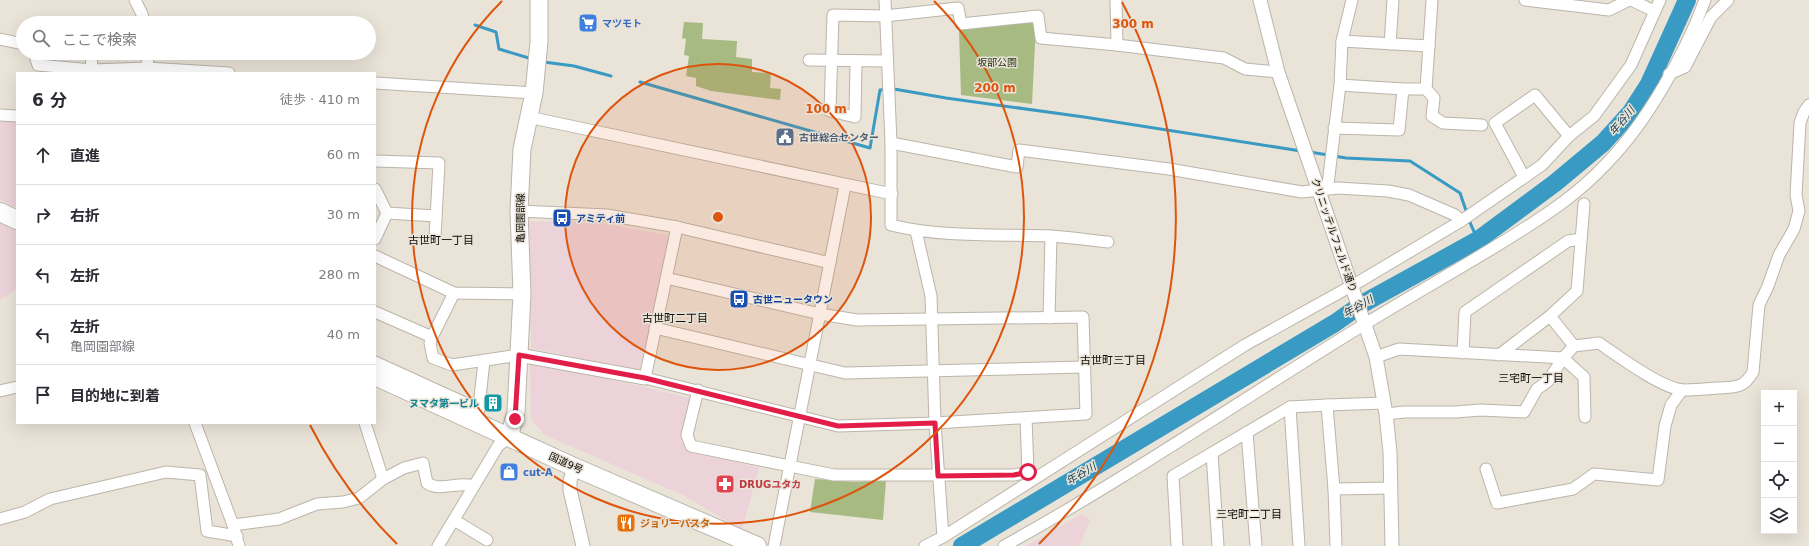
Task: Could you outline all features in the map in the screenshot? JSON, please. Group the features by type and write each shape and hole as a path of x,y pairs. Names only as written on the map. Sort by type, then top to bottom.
{"highway":[{"path":"0,212 16,220"},
{"name":"国道9号","path":"376,376 478,416 509,437 574,467 757,546"}],"main road":[{"name":"亀岡園部線","path":"509,437 516,412 522,294 519,210 522,149 534,93 539,42 539,0"}],"street":[{"path":"135,0 142,16"},
{"path":"885,0 891,143 891,225 916,231 998,236 1050,236 1108,242"},
{"path":"1116,0 1117,45"},
{"name":"クリニッテルフェルド通り","path":"1260,0 1278,72 1376,357 1385,408 1390,452 1392,546"},
{"path":"1320,191 1328,184 1340,85 1342,41 1352,0"},
{"path":"1390,44 1393,0"},
{"path":"1432,0 1426,88 1434,98 1432,116 1443,123 1482,125"},
{"path":"1525,0 1609,10 1630,0 1654,11"},
{"path":"925,546 943,537 1245,345 1353,290 1461,221 1542,165 1569,136 1594,116 1631,65 1660,0"},
{"path":"1004,546 1100,490 1364,321 1499,245 1565,203 1607,163 1650,107 1696,24 1705,0"},
{"path":"1669,74 1685,67 1711,17 1728,0"},
{"path":"856,61 855,118 830,111 833,15 885,16 958,8 961,24 1038,16 1041,38 1117,45 1224,58 1245,69 1278,72"},
{"path":"0,39 16,42"},
{"path":"1342,41 1429,46"},
{"path":"37,60 38,64 92,70 202,72"},
{"path":"92,60 92,70"},
{"path":"147,70 148,60"},
{"path":"809,60 888,61"},
{"path":"376,83 534,93"},
{"path":"1340,85 1403,90 1426,88"},
{"path":"1334,128 1399,130 1403,90"},
{"path":"1524,178 1495,123 1535,95 1569,136"},
{"path":"1177,546 1173,476 1290,407 1327,405 1385,408 1404,412 1456,412 1480,410 1524,412 1537,389 1548,382 1563,358 1574,346 1599,343 1636,368 1668,386 1682,390 1738,387 1748,381 1753,372 1759,305 1768,286 1779,255 1794,229 1799,211 1796,195 1800,123 1804,112 1809,105"},
{"path":"0,115 16,116"},
{"path":"528,117 845,186 892,194"},
{"path":"891,143 1017,167 1019,150 1169,169 1302,192 1338,188 1388,191 1409,195 1455,215 1461,221"},
{"path":"376,161 439,163 435,237"},
{"path":"774,546 801,418 845,186"},
{"path":"376,191 387,213"},
{"path":"1499,355 1550,316 1577,291 1584,204"},
{"path":"519,210 607,215 677,227 830,264"},
{"path":"387,213 436,216"},
{"path":"376,237 387,213"},
{"path":"645,378 677,227"},
{"path":"916,231 931,296 935,423 943,537"},
{"path":"1049,318 1050,236"},
{"path":"1463,353 1465,312 1568,241 1581,239"},
{"path":"376,256 454,293 522,294"},
{"path":"454,293 430,343 433,358 452,365 519,355 645,378 838,426 935,423 1086,414 1083,316 1049,318 857,320 820,314 666,278"},
{"path":"376,312 432,337"},
{"path":"1550,316 1574,346"},
{"path":"656,328 845,373 1084,367"},
{"path":"1376,357 1399,349 1563,358 1584,377 1585,417"},
{"path":"376,363 478,416 484,361"},
{"path":"0,391 16,387"},
{"path":"698,390 687,435 691,446 834,476 1014,475 1028,472 1026,418"},
{"path":"1486,468 1497,504 1573,489 1594,474 1658,480 1665,426 1671,405 1682,390"},
{"path":"1327,405 1334,489 1336,546"},
{"path":"1290,407 1299,546"},
{"path":"195,424 238,541"},
{"path":"365,424 383,479"},
{"path":"1247,432 1256,546"},
{"path":"438,546 498,446 509,437"},
{"path":"1212,453 1218,546"},
{"path":"233,525 279,519 318,504 343,502 359,498 383,479 404,468 423,463 427,483 430,485 441,486 463,484 474,486"},
{"path":"574,467 570,481 570,490 583,546"},
{"path":"0,519 25,512 50,499 166,472 200,475 207,530 238,541"},
{"path":"1334,489 1390,488"},
{"path":"454,520 487,540"}],"shaded area":[{"path":"0,118 16,119 16,208 0,200"},
{"path":"0,221 16,229 16,289 0,300"},
{"path":"524,221 601,223 667,235 672,239 642,368 636,370 531,348 531,329 526,329"},
{"path":"530,363 591,375 691,398 681,441 687,449 759,468 742,530 685,496 545,435 531,419"},
{"path":"1082,514 1090,520 1079,546 1026,546"}],"green space":[{"name":"坂部公園","path":"1031,20 1036,24 1032,104 961,95 959,29"},
{"path":"684,22 703,23 702,39 737,41 736,57 752,59 752,72 771,73 770,88 781,89 780,100 711,91 696,86 696,78 686,76 689,56 684,55 686,39 682,38"},
{"path":"815,479 855,482 886,480 883,520 810,512"}],"waterway":[{"name":"年谷川","path":"962,546 1335,323 1362,304 1478,240 1555,183 1603,143 1631,112 1649,84 1687,0"},
{"path":"475,25 496,32 499,49 532,59"},
{"path":"544,62 574,66 611,76"},
{"path":"640,82 870,148 880,90 894,89 1301,151"},
{"path":"1310,152 1346,158 1410,161 1460,193 1478,240"}],"place":[{"name":"マツモト","path":"588,23"},
{"name":"古世総合センター","path":"785,137"},
{"name":"アミティ前","path":"562,218"},
{"name":"古世ニュータウン","path":"739,299"},
{"name":"ヌマタ第一ビル","path":"493,403"},
{"name":"cut-A","path":"509,472"},
{"name":"DRUGユタカ","path":"725,484"},
{"name":"ジョリーパスタ","path":"626,523"}],"district":[{"name":"古世町一丁目","path":"441,240"},
{"name":"古世町二丁目","path":"675,318"},
{"name":"古世町三丁目","path":"1113,360"},
{"name":"三宅町一丁目","path":"1531,378"},
{"name":"三宅町二丁目","path":"1249,514"}],"route":[{"path":"515,419 519,355 645,378 838,426 935,423 938,476 1014,475 1028,472"}]}
